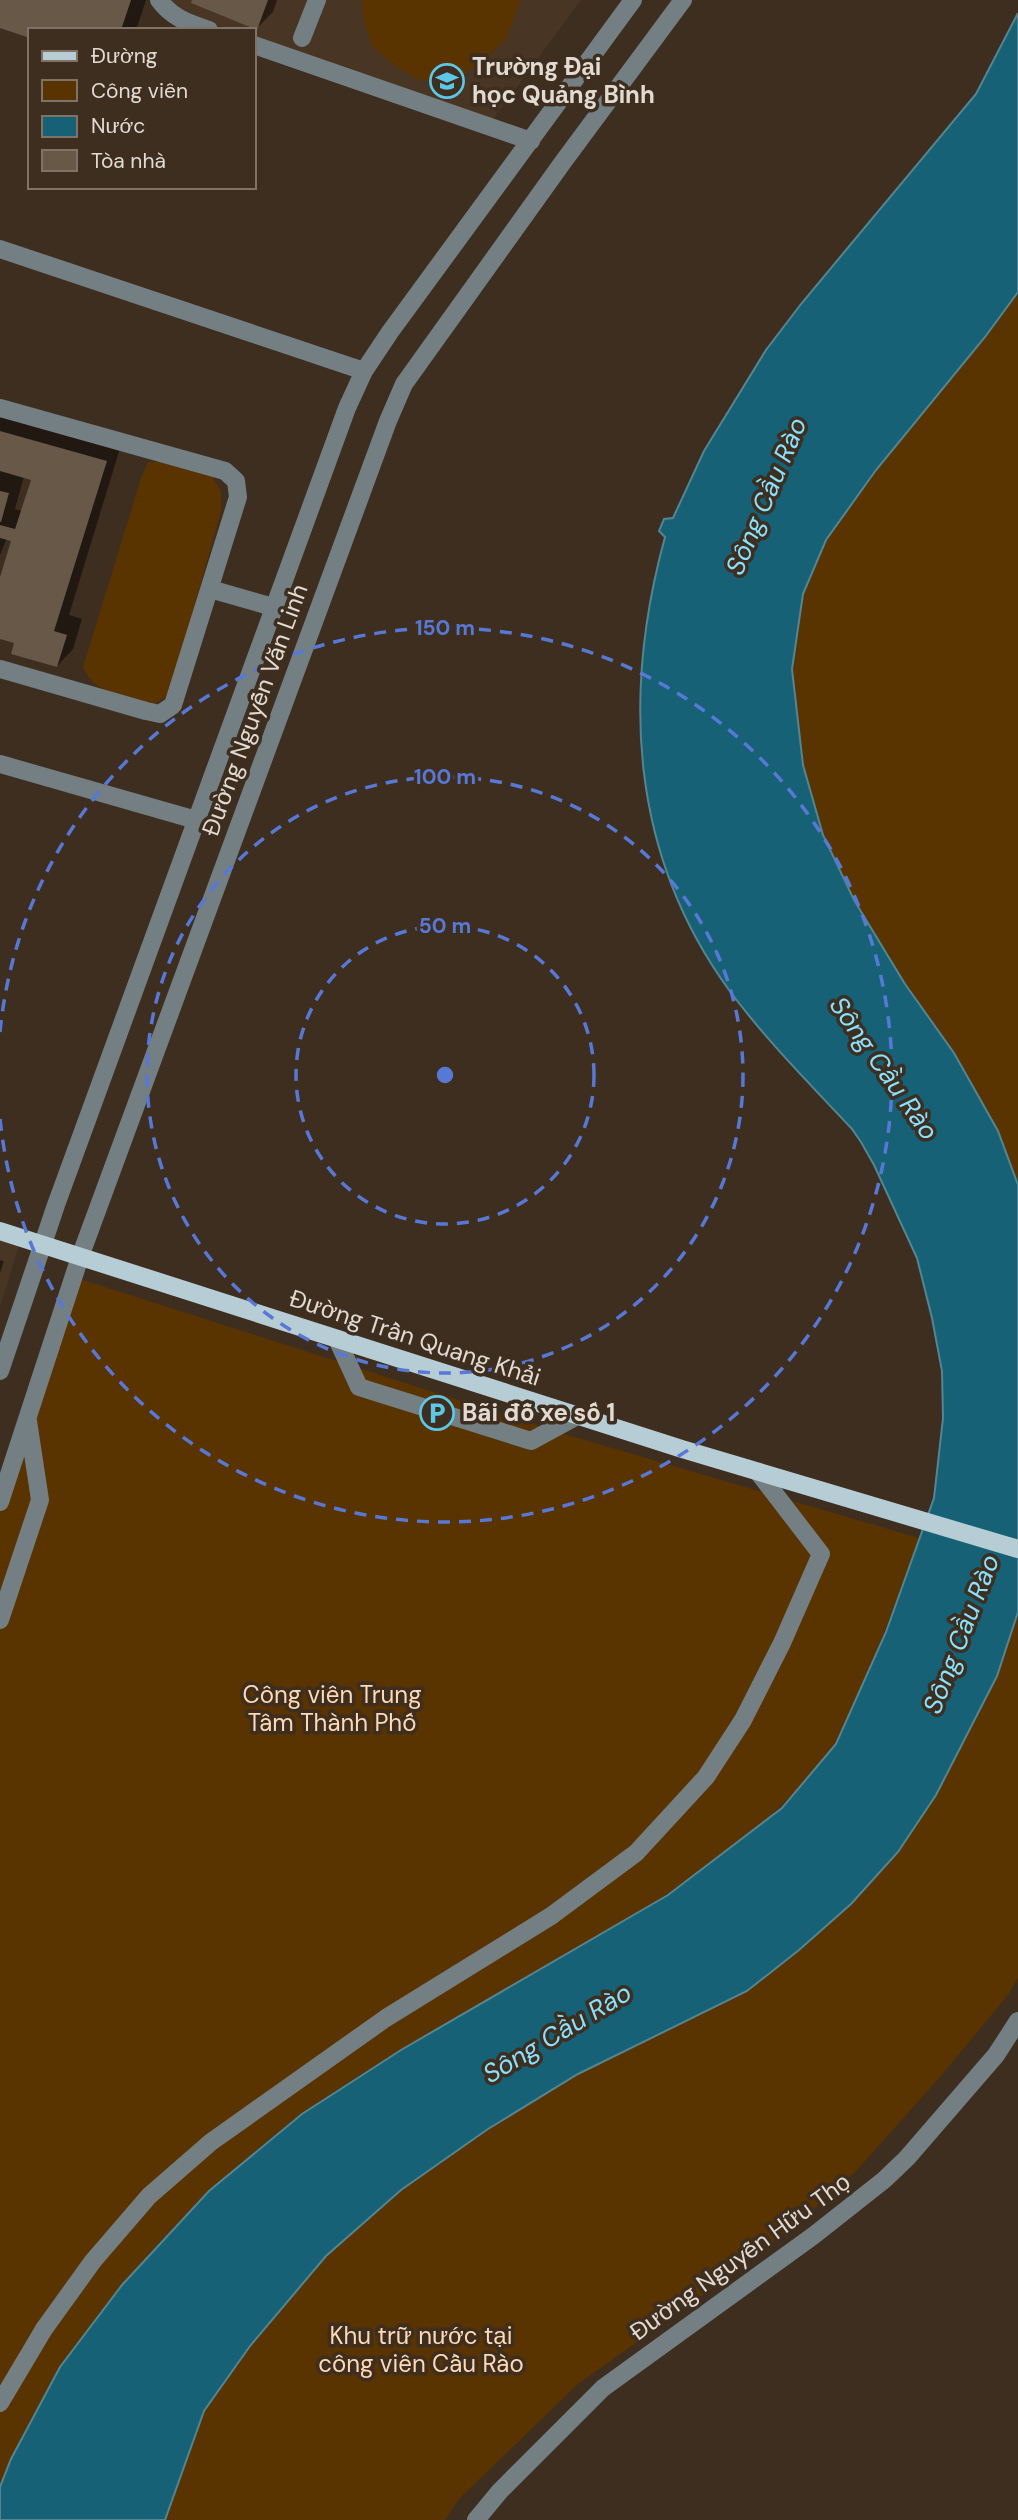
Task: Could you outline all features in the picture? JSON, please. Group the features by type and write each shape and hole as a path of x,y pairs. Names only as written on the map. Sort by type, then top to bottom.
{"main road":[{"name":"Đường Trần Quang Khải","path":"0,1231 577,1416 1018,1549"}],"street":[{"path":"159,0 167,12 204,28"},
{"path":"302,38 317,0"},
{"name":"Đường Nguyễn Văn Linh","path":"0,1371 42,1245 195,820 339,427 364,371 633,0"},
{"name":"Đường Nguyễn Văn Linh","path":"0,1502 80,1257 404,384 683,0"},
{"path":"256,46 531,141"},
{"path":"0,250 364,371"},
{"path":"0,408 225,471 236,481 238,497 173,705 160,714 0,669"},
{"path":"209,589 273,607"},
{"path":"0,764 195,820"},
{"path":"337,1339 359,1387 531,1441 577,1416"},
{"path":"0,1620 40,1500 28,1417"},
{"path":"0,2403 44,2329 93,2261 149,2196 211,2142 303,2074 386,2018 551,1916 636,1853 706,1777 743,1720 782,1643 821,1554 758,1472"},
{"name":"Đường Nguyễn Hữu Thọ","path":"476,2520 500,2491 603,2388 813,2236 884,2180 907,2158 996,2055 1018,2021"}],"shaded area":[{"name":"Trường Đại học Quảng Bình","path":"169,0 581,0 490,123 256,39 256,28 225,28 179,11"},
{"path":"0,1240 19,1246 0,1307"}],"green space":[{"path":"362,0 521,0 506,39 478,66 453,78 420,80 396,67 372,46 363,19"},
{"path":"1018,292 1018,1185 998,1131 954,1053 905,984 854,900 823,835 803,765 792,669 803,594 826,540 876,470 985,337"},
{"path":"148,462 163,462 212,476 221,491 221,512 173,681 166,697 153,705 112,694 95,684 83,667"},
{"name":"Công viên Trung Tâm Thành Phố","path":"80,1279 568,1435 919,1538 882,1638 844,1729 806,1780 744,1838 675,1889 566,1956 366,2071 302,2114 256,2150 167,2234 87,2330 23,2434 0,2487 0,1508"},
{"name":"Khu trữ nước tại công viên Cầu Rào","path":"1018,1612 1018,1978 1008,1995 941,2076 857,2170 797,2224 722,2282 578,2384 459,2499 445,2520 165,2520 204,2411 250,2346 326,2256 401,2190 488,2129 578,2074 747,1991 851,1904 898,1852 936,1795 997,1676"}],"water":[{"name":"Sông Cầu Rào","path":"1018,13 1018,292 985,337 876,470 826,540 803,594 792,669 803,765 823,835 854,900 905,984 954,1053 998,1131 1018,1185 1018,1612 997,1676 936,1795 898,1852 851,1904 799,1950 747,1991 578,2074 488,2129 401,2190 326,2256 250,2346 204,2411 165,2520 0,2520 0,2487 11,2459 60,2367 122,2285 209,2191 302,2114 401,2050 668,1895 782,1808 836,1744 886,1632 934,1498 943,1418 942,1371 932,1318 917,1258 861,1142 773,1044 729,990 696,938 671,884 654,828 644,771 640,713 643,655 651,596 665,537 659,531 664,519 673,518 704,451 766,350 801,304 976,94"}],"building":[{"path":"0,0 131,0 122,28 28,28 28,37 0,28"},
{"path":"192,0 268,0 257,30 191,3"},
{"path":"0,431 107,461 54,631 67,635 57,667 11,654 14,643 0,639 0,577 11,541 0,538 0,525 15,529 31,480 0,471"},
{"path":"0,491 9,493 1,522 0,522"}],"place":[{"name":"Trường Đại học Quảng Bình","path":"447,81"},
{"name":"Bãi đỗ xe số 1","path":"437,1413"}]}
